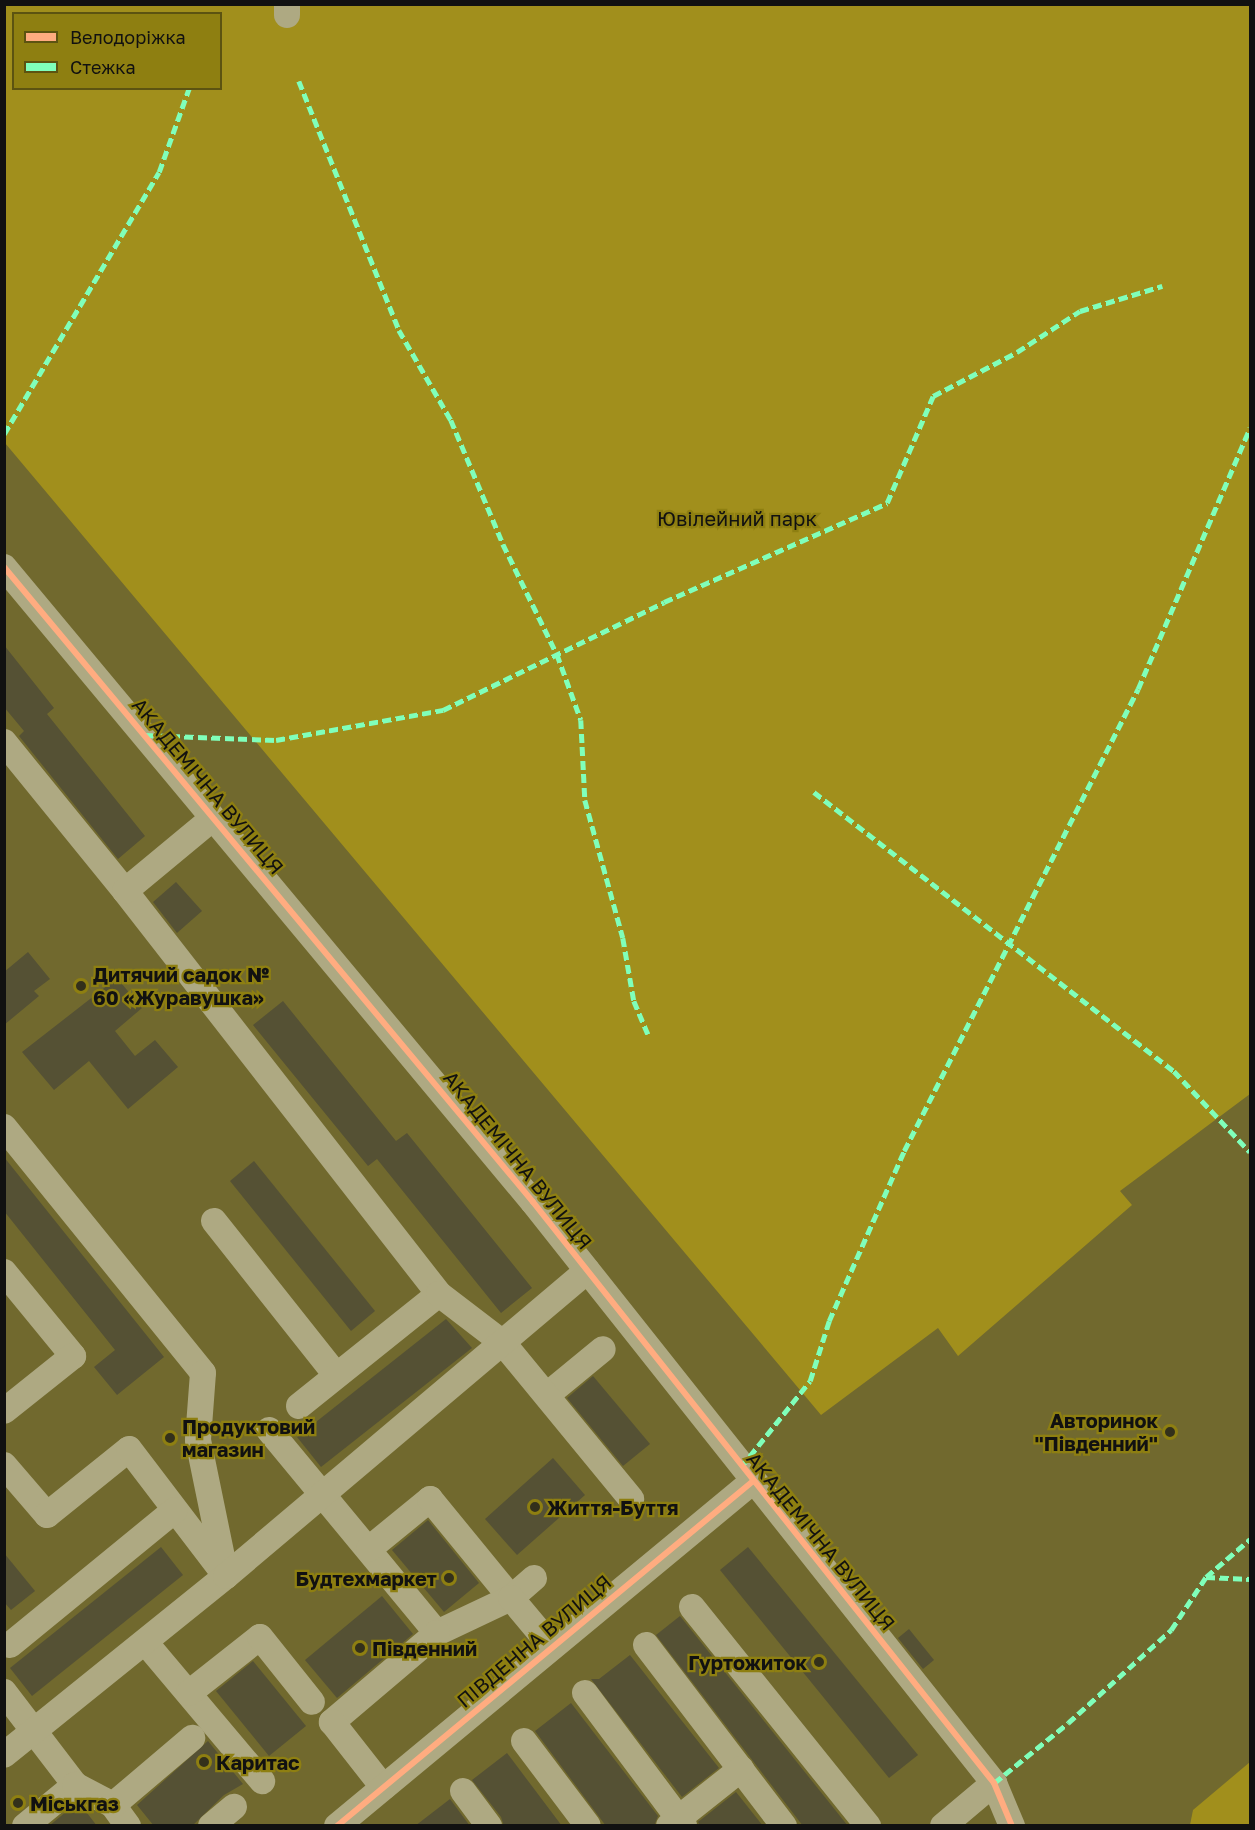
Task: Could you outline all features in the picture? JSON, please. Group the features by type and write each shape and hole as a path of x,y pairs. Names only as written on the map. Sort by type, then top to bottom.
{"street":[{"name":"АКАДЕМІЧНА ВУЛИЦЯ","path":"4,567 587,1271 752,1482 994,1783 1012,1826"},
{"path":"4,742 125,891 439,1294 503,1343 631,1499"},
{"path":"125,891 213,818"},
{"path":"4,1127 204,1373 198,1440 226,1575"},
{"path":"214,1221 336,1375"},
{"path":"4,1755 226,1575 587,1271"},
{"path":"4,1272 73,1356 4,1411"},
{"path":"299,1406 439,1294"},
{"path":"547,1395 603,1349"},
{"path":"269,1430 436,1633"},
{"path":"4,1465 46,1515 129,1449 226,1575"},
{"name":"ПІВДЕННА ВУЛИЦЯ","path":"337,1826 752,1482"},
{"path":"369,1549 430,1499 552,1647"},
{"path":"6,1645 175,1510"},
{"path":"383,1788 332,1722 436,1633 510,1598 534,1578"},
{"path":"692,1607 868,1826"},
{"path":"189,1693 260,1637 312,1702"},
{"path":"145,1642 262,1782"},
{"path":"646,1645 784,1826"},
{"path":"4,1692 75,1785 110,1815 128,1826"},
{"path":"585,1693 677,1823 741,1769"},
{"path":"110,1815 192,1738"},
{"path":"524,1741 588,1826"},
{"path":"943,1826 994,1783"},
{"path":"25,1826 75,1785"},
{"path":"463,1791 489,1826"},
{"path":"211,1826 234,1807"}],"green space":[{"name":"Ювілейний парк","path":"5,5 1250,5 1250,1094 1120,1191 1132,1205 958,1356 938,1328 821,1415 5,443"},
{"path":"1250,1762 1250,1825 1190,1825 1193,1810"}],"building":[{"path":"4,645 54,708 47,714 145,836 118,859 19,736 24,731 4,707"},
{"path":"176,882 202,911 177,933 153,902"},
{"path":"28,952 50,979 34,991 39,996 4,1025 4,972"},
{"path":"117,978 142,1008 115,1031 135,1056 155,1040 178,1067 128,1109 89,1061 54,1090 22,1052"},
{"path":"283,1001 396,1141 407,1133 532,1288 501,1313 377,1159 368,1166 253,1025"},
{"path":"4,1157 164,1357 117,1395 94,1367 115,1350 4,1211"},
{"path":"254,1161 375,1311 351,1331 230,1181"},
{"path":"446,1319 472,1348 321,1467 297,1437"},
{"path":"593,1376 650,1444 623,1466 567,1398"},
{"name":"Життя-Буття","path":"553,1458 585,1495 517,1555 485,1519"},
{"path":"428,1520 479,1583 444,1612 392,1550"},
{"path":"161,1547 183,1575 32,1696 10,1668"},
{"name":"Гуртожиток","path":"748,1547 918,1755 889,1778 720,1570"},
{"path":"4,1553 35,1591 11,1610 4,1602"},
{"name":"Південний","path":"382,1596 413,1634 337,1698 305,1660"},
{"path":"680,1616 848,1826 803,1826 656,1635"},
{"path":"909,1629 934,1660 923,1669 898,1638"},
{"path":"630,1655 719,1768 682,1797 591,1679 599,1679"},
{"path":"253,1661 306,1726 269,1756 216,1691"},
{"path":"571,1703 658,1816 654,1826 606,1826 535,1731"},
{"name":"Каритас","path":"208,1741 243,1784 224,1795 192,1826 154,1826 137,1805"},
{"path":"507,1753 562,1826 504,1826 501,1817 472,1780"},
{"path":"736,1792 763,1826 701,1826 698,1822"},
{"path":"450,1799 470,1826 415,1826"},
{"path":"73,1806 87,1813 97,1826 49,1826"}],"marked path":[{"path":"299,81 399,330 451,420 503,544 557,654 581,720 585,800 623,938 634,1001 648,1034"},
{"path":"4,434 159,172 188,90"},
{"path":"144,735 276,740 443,710 664,602 887,503 933,396 1017,352 1080,311 1162,286"},
{"path":"741,1467 810,1381 829,1321 904,1151 1138,689 1250,428"},
{"path":"814,792 1174,1071 1250,1152"},
{"path":"994,1783 1068,1723 1171,1630 1206,1577 1250,1539"},
{"path":"1206,1577 1250,1579"}],"cycle path":[{"path":"4,567 533,1202 994,1783 1012,1826"},
{"path":"337,1826 752,1482"}],"place":[{"name":"Дитячий садок № 60 «Журавушка»","path":"81,986"},
{"name":"Авторинок \"Південний\"","path":"1170,1432"},
{"name":"Продуктовий магазин","path":"170,1438"},
{"name":"Життя-Буття","path":"535,1507"},
{"name":"Будтехмаркет","path":"449,1578"},
{"name":"Південний","path":"360,1648"},
{"name":"Гуртожиток","path":"819,1662"},
{"name":"Каритас","path":"204,1762"},
{"name":"Міськгаз","path":"18,1803"}]}
